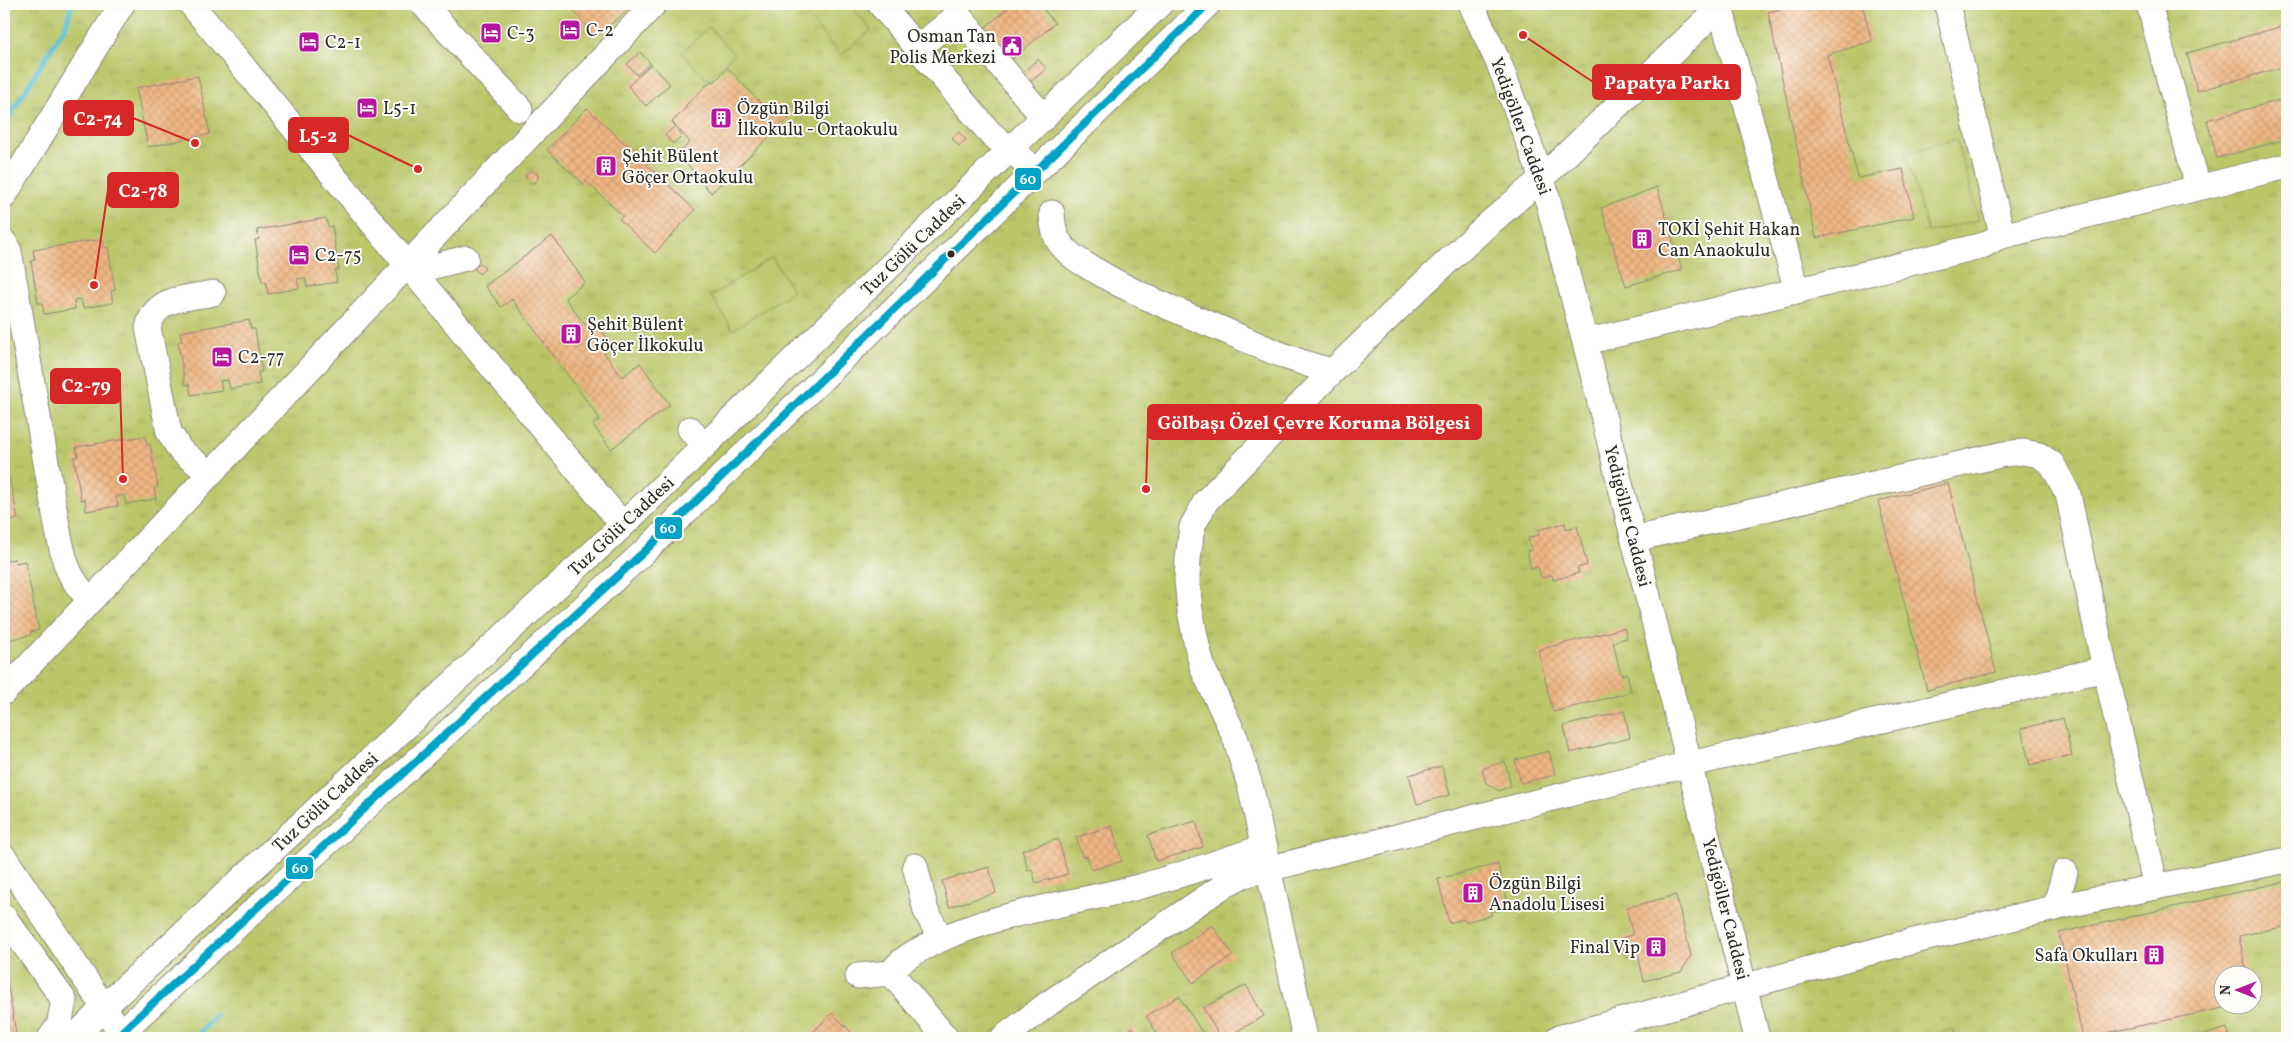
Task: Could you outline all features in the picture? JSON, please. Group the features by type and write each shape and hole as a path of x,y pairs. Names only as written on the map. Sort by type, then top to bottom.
{"street":[{"path":"4,196 122,4"},
{"path":"191,4 623,525"},
{"path":"423,4 520,109"},
{"path":"4,692 406,264 654,4"},
{"path":"880,4 919,47 990,133 1036,170"},
{"name":"Tuz Gölü Caddesi","path":"74,1038 104,1007 623,525 1160,4"},
{"name":"Tuz Gölü Caddesi","path":"118,1036 646,550 1208,4"},
{"name":"Yedigöller Caddesi","path":"1471,4 1500,66 1542,178 1585,342 1757,1038"},
{"path":"1946,4 2001,230 1998,238"},
{"path":"2149,4 2198,187"},
{"path":"1305,1038 1252,789 1235,737 1203,669 1197,646 1187,580 1192,527 1206,501 1333,371 1422,284 1542,178 1722,5 1797,292"},
{"path":"919,47 958,15 1044,118"},
{"path":"1585,342 1797,292 1984,245 1998,238 2287,166"},
{"path":"1052,213 1053,231 1062,247 1077,260 1112,280 1164,305 1265,347 1314,367 1333,371"},
{"path":"4,242 10,251 58,531 67,572 90,600"},
{"path":"406,264 431,267 466,258"},
{"path":"209,473 180,450 169,432 148,328 154,312 163,304 213,293"},
{"path":"1634,539 2004,454 2023,452 2039,455 2052,464 2068,494 2104,669 2156,887"},
{"path":"858,976 891,973 897,965 910,955 941,939 974,925 1051,904 1141,886 1690,764 2104,669"},
{"path":"4,857 104,1007 118,1036"},
{"path":"1003,1038 1049,1003 1226,884 1268,858"},
{"path":"1558,1038 1889,947 2055,908 2287,860"},
{"path":"915,866 926,911 941,939"},
{"path":"2055,908 2065,872"},
{"path":"35,904 8,923 64,1000 59,1026 50,1038"},
{"path":"891,973 946,1038"}],"green space":[{"path":"4,4 2287,4 2287,1038 4,1038"},
{"path":"797,4 849,4 871,30 841,55"},
{"path":"709,27 734,54 707,80 682,53"},
{"path":"1956,139 1979,220 1928,232 1906,153"},
{"path":"772,257 793,291 733,330 711,296"},
{"path":"1952,1029 1955,1038 1924,1038"}],"building":[{"path":"568,4 635,4 596,37"},
{"name":"Osman Tan Polis Merkezi","path":"1013,4 1039,4 1055,23 1009,62 982,30"},
{"path":"1804,4 1862,4 1872,41 1827,55 1858,178 1903,169 1914,217 1816,238 1768,12"},
{"path":"2287,25 2287,66 2197,91 2187,53"},
{"path":"640,52 650,63 637,75 627,64"},
{"path":"1038,59 1046,69 1028,84 1020,75"},
{"path":"651,64 670,84 646,106 628,86"},
{"name":"Özgün Bilgi İlkokulu - Ortaokulu","path":"728,68 771,114 780,102 792,115 711,193 679,154 690,142 672,122 687,107 685,106 712,80 714,82"},
{"path":"198,76 210,134 148,147 136,88"},
{"path":"2287,98 2287,139 2217,158 2207,120"},
{"name":"Şehit Bülent Göçer Ortaokulu","path":"587,108 695,210 655,253 619,219 623,216 586,181 583,184 547,150"},
{"path":"674,127 682,135 673,144 665,135"},
{"path":"959,132 966,140 959,146 952,138"},
{"path":"532,171 538,177 532,183 526,177"},
{"name":"TOKİ Şehit Hakan Can Anaokulu","path":"1657,187 1682,270 1626,286 1601,208"},
{"path":"326,218 328,227 332,226 339,270 335,270 337,282 307,287 305,278 297,279 299,288 268,294 266,282 262,282 255,240 259,239 257,230"},
{"name":"Şehit Bülent Göçer İlkokulu","path":"552,236 585,282 565,298 586,326 594,320 611,343 602,350 622,377 640,363 670,405 611,449 593,425 600,419 512,299 501,307 485,286"},
{"path":"103,239 104,248 108,247 115,290 111,291 113,303 83,308 81,299 74,300 75,309 44,314 42,303 38,303 31,261 35,260 33,250"},
{"path":"481,263 485,269 479,274 474,268"},
{"path":"249,320 251,329 255,329 262,372 258,372 260,384 230,389 228,380 220,381 222,390 191,395 189,384 185,385 178,342 182,341 180,332"},
{"path":"145,436 147,445 150,444 158,487 154,488 156,499 126,504 124,495 116,497 118,506 86,511 85,499 81,500 74,457 78,457 76,447"},
{"path":"4,453 18,519 9,521 10,525 4,526"},
{"path":"1948,483 1996,672 1927,690 1878,501"},
{"path":"1565,523 1566,529 1577,526 1587,565 1577,568 1579,573 1553,580 1552,575 1541,578 1538,567 1531,569 1527,551 1531,550 1528,538 1539,535 1538,530"},
{"path":"15,559 16,563 25,561 39,630 30,632 31,635 4,641 4,561"},
{"path":"1624,628 1627,638 1613,642 1621,675 1627,673 1631,692 1553,712 1538,650"},
{"path":"1624,711 1630,738 1570,753 1564,726"},
{"path":"2063,718 2072,755 2030,765 2021,729"},
{"path":"1549,751 1555,775 1521,783 1515,760"},
{"path":"1505,761 1511,786 1499,791 1486,783 1482,769"},
{"path":"1442,766 1450,795 1417,804 1409,775"},
{"path":"1196,821 1203,847 1156,861 1148,835"},
{"path":"1112,826 1122,861 1091,870 1087,856 1082,857 1076,837"},
{"path":"1058,839 1068,874 1036,883 1032,869 1028,870 1022,850"},
{"name":"Özgün Bilgi Anadolu Lisesi","path":"1498,864 1509,908 1490,912 1492,915 1465,922 1464,919 1449,923 1438,879"},
{"path":"989,867 996,893 949,907 942,881"},
{"name":"Safa Okulları","path":"2287,881 2287,926 2239,936 2245,964 2214,964 2214,1010 2083,1038 2059,933"},
{"name":"Final Vip","path":"1676,895 1691,956 1681,972 1644,981 1638,955 1626,958 1621,938 1633,935 1626,908"},
{"path":"1212,925 1233,955 1193,983 1172,953"},
{"path":"5,969 17,1038 4,1038"},
{"path":"1246,985 1264,1016 1225,1038 1221,1038 1203,1008"},
{"path":"1179,996 1206,1038 1160,1038 1146,1016"},
{"path":"832,1013 857,1038 807,1038"},
{"path":"1133,1027 1140,1038 1116,1038"},
{"path":"2227,1028 2230,1038 2194,1038"},
{"path":"741,1033 746,1038 735,1038"}],"waterway":[{"path":"4,125 66,25 72,4"},
{"path":"194,1038 216,1016"}],"transit line":[{"name":"60","path":"115,1038 646,550 1208,4"}],"place":[{"name":"C-2","path":"570,30"},
{"name":"C-3","path":"491,33"},
{"name":"Papatya Parkı","path":"1523,35"},
{"name":"C2-1","path":"309,42"},
{"name":"Osman Tan Polis Merkezi","path":"1012,46"},
{"name":"L5-1","path":"367,108"},
{"name":"Özgün Bilgi İlkokulu - Ortaokulu","path":"721,118"},
{"name":"C2-74","path":"195,143"},
{"name":"Şehit Bülent Göçer Ortaokulu","path":"606,166"},
{"name":"L5-2","path":"418,169"},
{"name":"TOKİ Şehit Hakan Can Anaokulu","path":"1642,239"},
{"name":"C2-75","path":"299,255"},
{"name":"C2-78","path":"94,285"},
{"name":"Şehit Bülent Göçer İlkokulu","path":"571,334"},
{"name":"C2-77","path":"222,357"},
{"name":"C2-79","path":"123,479"},
{"name":"Gölbaşı Özel Çevre Koruma Bölgesi","path":"1146,489"},
{"name":"Özgün Bilgi Anadolu Lisesi","path":"1473,893"},
{"name":"Final Vip","path":"1656,947"},
{"name":"Safa Okulları","path":"2154,955"}]}
